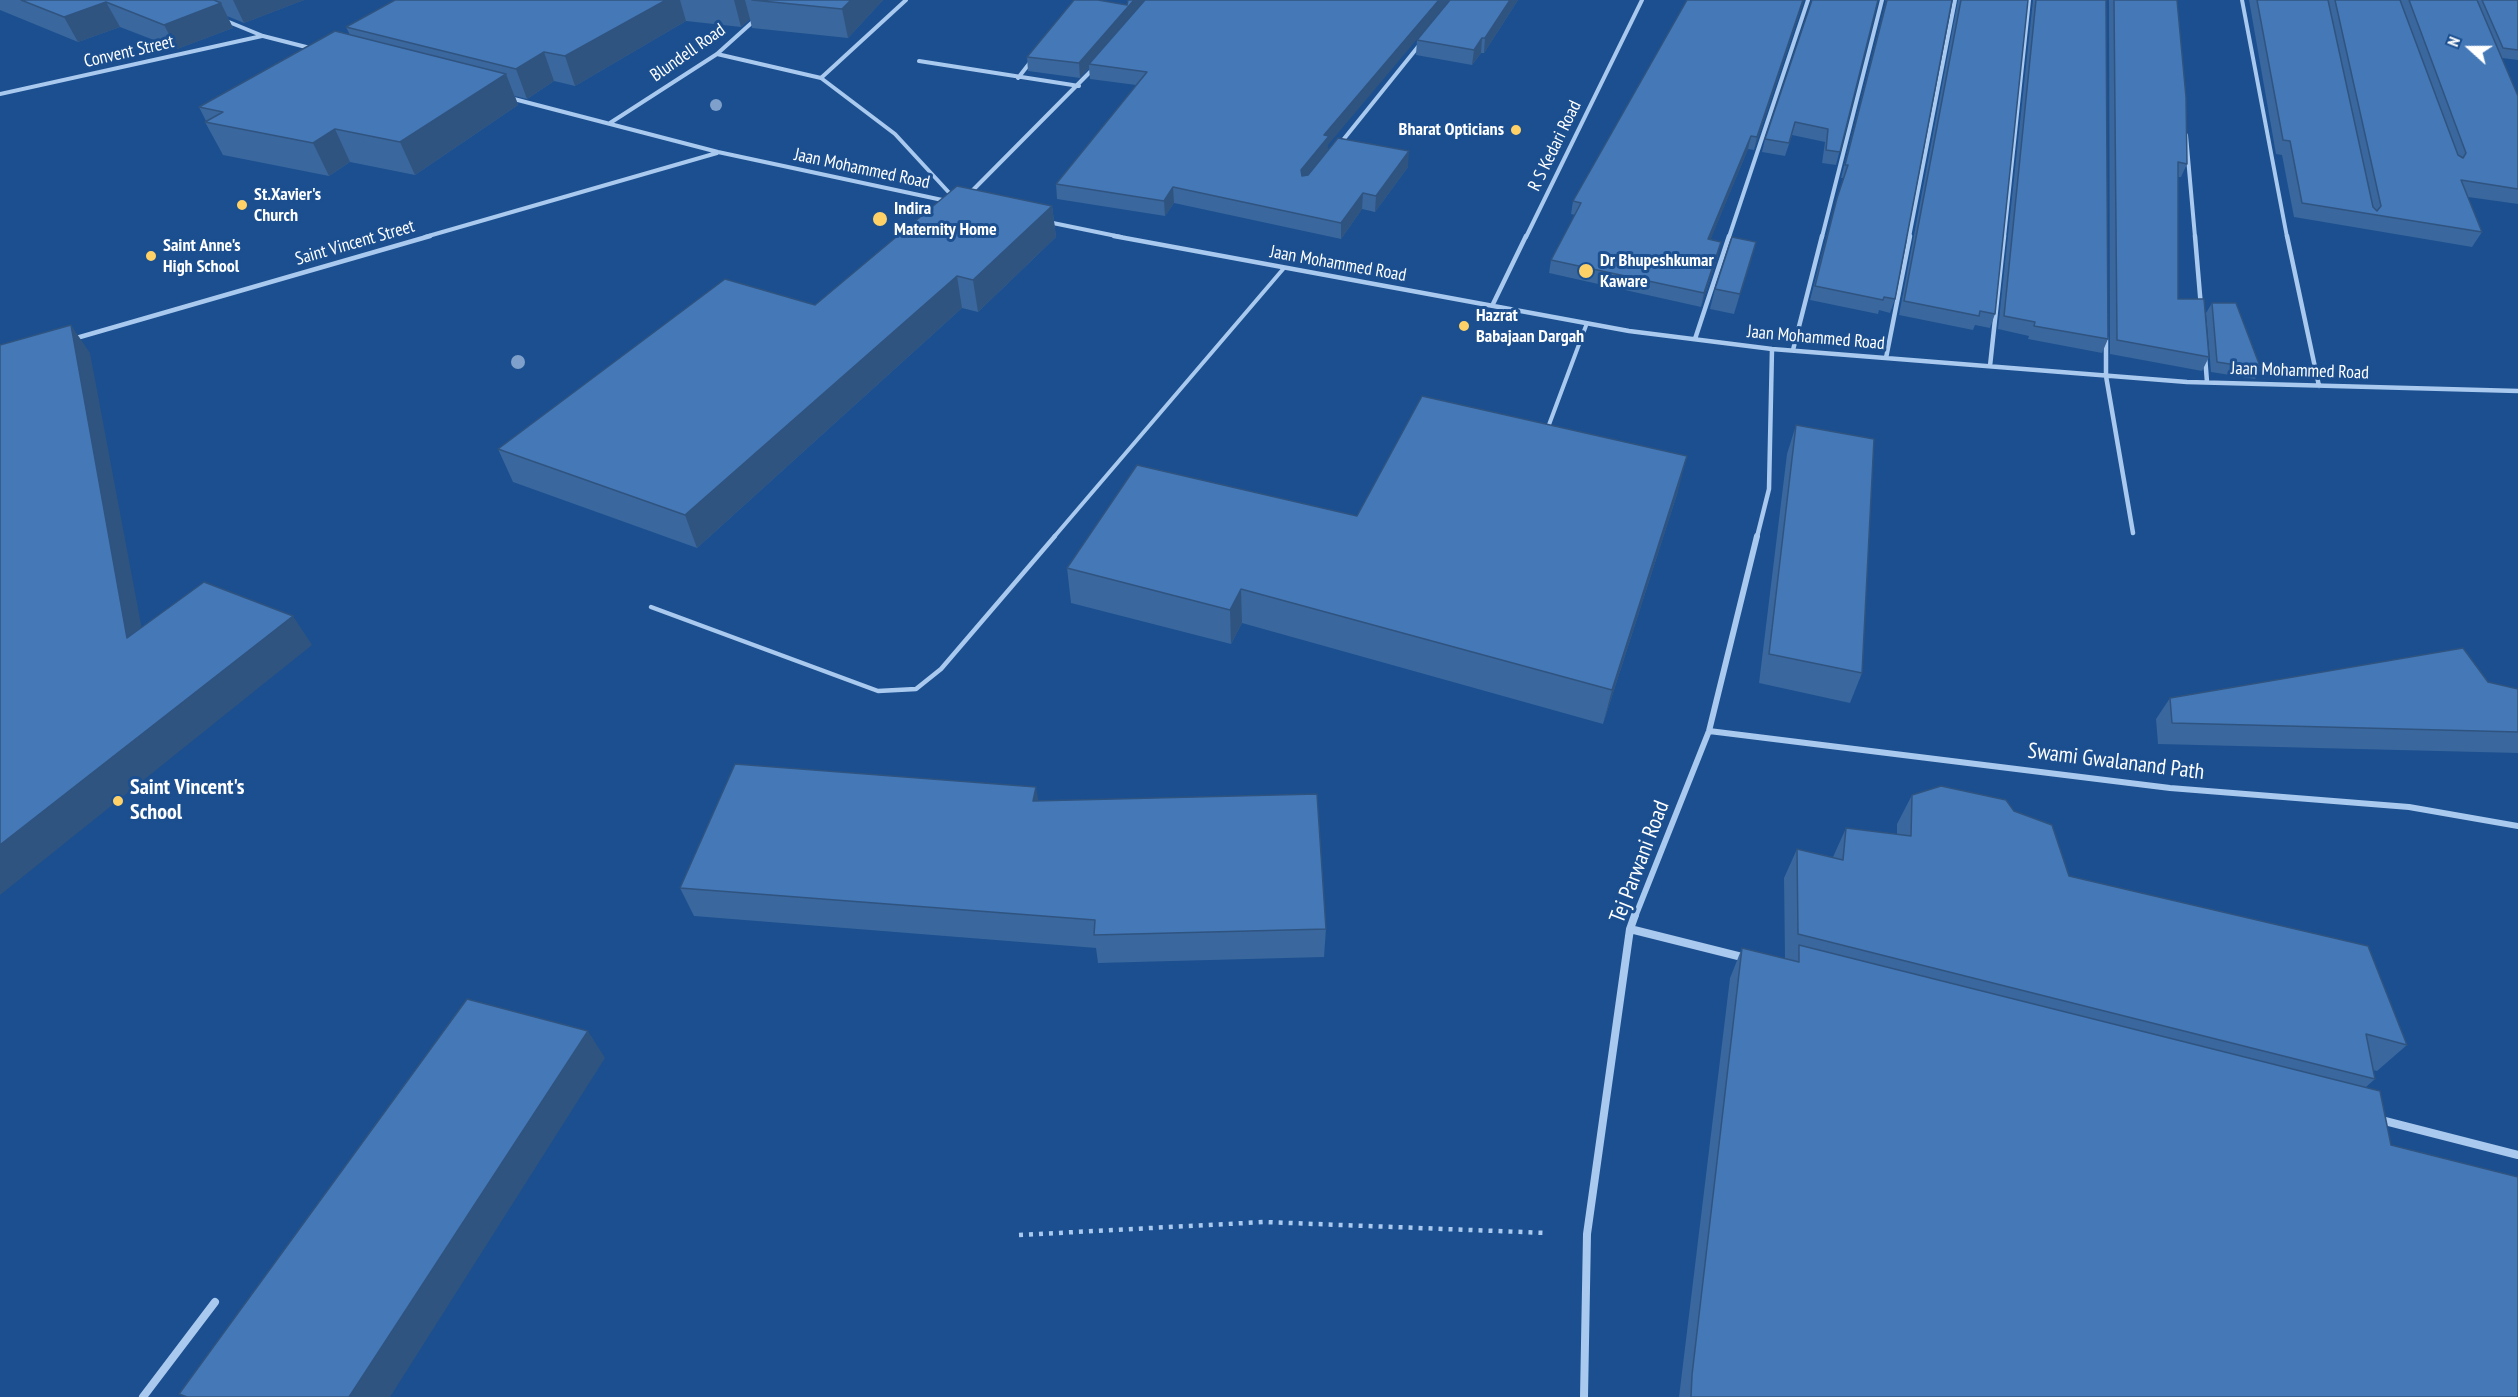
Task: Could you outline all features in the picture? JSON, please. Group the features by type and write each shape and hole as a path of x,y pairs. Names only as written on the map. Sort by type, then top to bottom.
{"street":[{"path":"821,78 906,0"},
{"name":"R S Kedari Road","path":"1493,304 1642,0"},
{"path":"1695,339 1792,56 1808,0"},
{"path":"1793,350 1882,0"},
{"path":"1886,357 1955,0"},
{"path":"1990,366 2029,0"},
{"path":"2242,0 2285,228 2319,386"},
{"name":"Blundell Road","path":"610,123 717,54 760,15"},
{"path":"217,18 263,36 321,50"},
{"name":"Convent Street","path":"0,94 263,36"},
{"path":"1333,152 1426,36"},
{"path":"1018,78 1039,52"},
{"path":"717,54 821,78 896,134 959,203 1079,86 1100,62"},
{"path":"919,61 1079,86"},
{"name":"Jaan Mohammed Road","path":"506,98 718,152 959,203"},
{"path":"2186,131 2201,311"},
{"name":"Saint Vincent Street","path":"68,340 718,152"},
{"name":"Jaan Mohammed Road","path":"1039,220 1176,249 1493,304 1587,323 1772,348 2106,376 2207,382 2518,391"},
{"path":"2106,329 2106,376 2133,533"},
{"path":"2204,346 2207,382"},
{"name":"Tej Parwani Road","path":"1584,1397 1587,1234 1630,929 1709,731 1768,489 1772,348"},
{"name":"Swami Gwalanand Path","path":"1709,731 2170,788 2409,807 2518,826"},
{"path":"1630,929 1758,961"},
{"path":"2368,1117 2518,1155"},
{"path":"143,1397 215,1302"}],"lane":[{"path":"651,607 878,691 916,689 941,669 1284,268"},
{"path":"1542,441 1587,323"}],"path":[{"path":"1019,1235 1264,1222 1587,1234"}],"building":[{"path":"21,0 214,0 221,3 164,25 106,2 64,17"},
{"path":"395,0 666,0 565,56 544,52 516,69 346,27"},
{"path":"752,0 851,0 842,9"},
{"path":"1074,0 1098,0 1127,5 1128,0 1134,0 1079,63 1027,57"},
{"path":"1145,0 1439,0 1324,135 1329,136 1301,170 1302,176 1308,175 1338,138 1409,151 1376,196 1363,193 1341,223 1173,187 1164,201 1056,184 1147,72 1089,64"},
{"path":"1450,0 1510,0 1485,38 1482,38 1474,50 1417,40"},
{"path":"1687,0 1803,0 1757,137 1751,136 1708,239 1721,242 1704,293 1551,260 1581,203 1573,201"},
{"path":"1812,0 1878,0 1840,152 1826,150 1828,129 1795,122 1789,143 1765,139"},
{"path":"1887,0 1952,0 1895,299 1884,297 1883,300 1815,286 1837,198 1848,165 1845,165"},
{"path":"1961,0 2028,0 1995,314 1980,311 1979,316 1904,301"},
{"path":"2036,0 2106,0 2108,339 2034,326 2035,322 2004,316"},
{"path":"2114,0 2177,0 2186,97 2187,164 2178,162 2178,299 2204,299 2209,357 2117,340"},
{"path":"2257,0 2328,0 2373,207 2377,211 2381,206 2335,0 2400,0 2458,155 2463,158 2466,153 2409,0 2477,0 2518,96 2518,189 2461,180 2482,232 2302,203 2290,141 2283,140"},
{"path":"2482,0 2518,0 2518,50 2503,48"},
{"path":"335,31 506,74 400,142 335,129 313,143 205,122 223,112 199,107"},
{"path":"957,186 1052,206 973,280 957,276 685,515 498,449 725,279 815,305"},
{"path":"1732,237 1756,242 1740,294 1715,289"},
{"path":"2212,303 2236,303 2261,369 2217,362"},
{"path":"71,325 127,638 204,582 293,616 0,845 0,345"},
{"path":"1422,396 1687,456 1612,690 1241,589 1230,610 1067,568 1137,465 1357,516"},
{"path":"1796,425 1874,439 1862,673 1769,654"},
{"path":"2463,648 2488,682 2518,689 2518,732 2172,723 2170,698"},
{"path":"735,764 1036,787 1033,801 1317,794 1326,929 1094,935 1095,920 680,888"},
{"path":"1941,786 2006,800 2014,811 2052,825 2069,876 2368,946 2407,1045 2366,1034 2375,1079 1798,934 1797,849 1843,860 1846,828 1911,836 1912,795"},
{"path":"1799,945 2380,1091 2391,1145 2518,1177 2518,1397 1691,1397 1742,948 1799,962"},
{"path":"467,999 588,1031 349,1397 187,1397 179,1394"}],"place":[{"name":"Bharat Opticians","path":"1516,130"},
{"name":"St.Xavier's Church","path":"242,205"},
{"name":"Indira Maternity Home","path":"880,219"},
{"name":"Saint Anne's High School","path":"151,256"},
{"name":"Dr Bhupeshkumar Kaware","path":"1586,271"},
{"name":"Hazrat Babajaan Dargah","path":"1464,326"},
{"name":"Saint Vincent's School","path":"118,801"}]}
